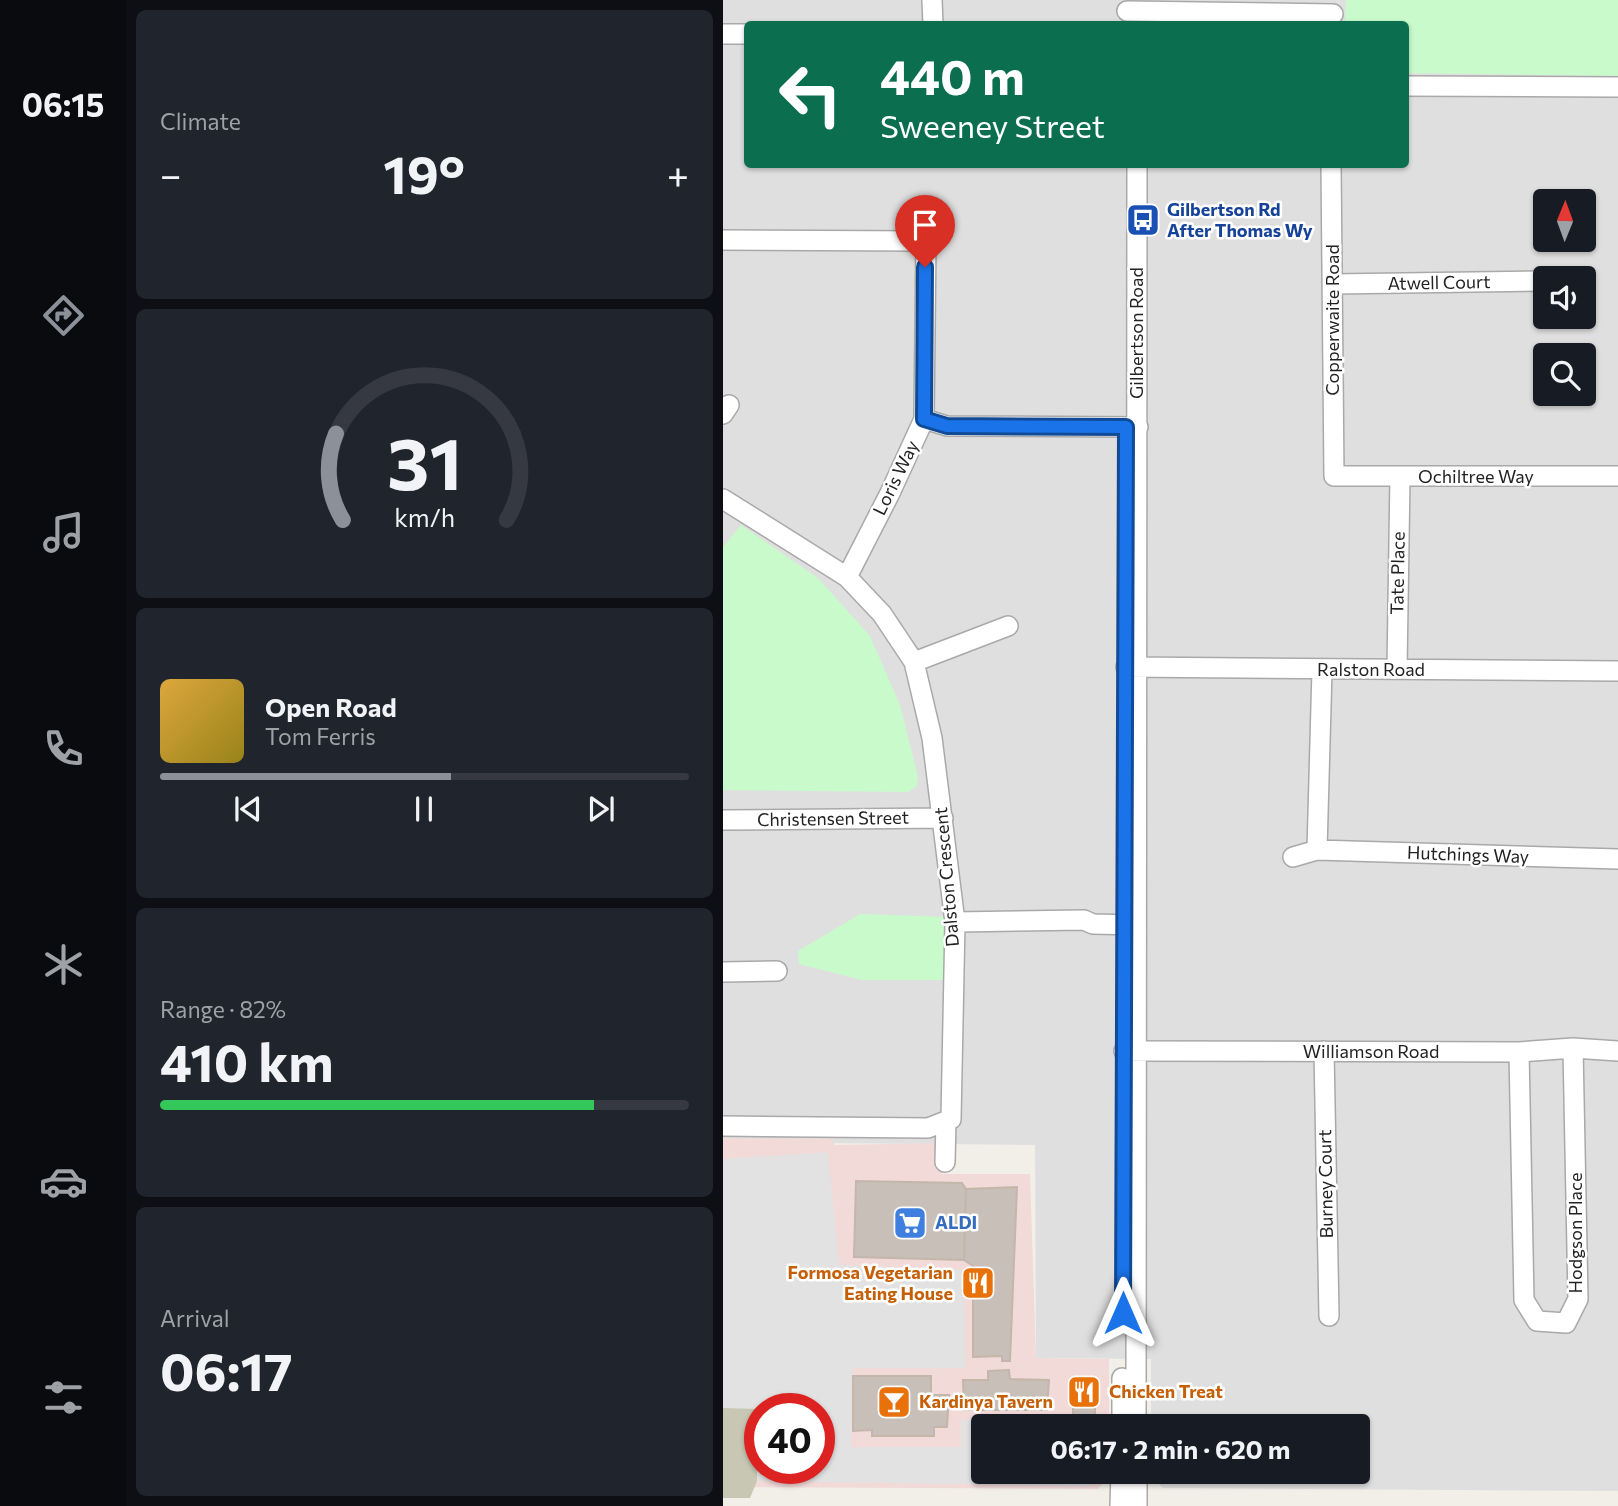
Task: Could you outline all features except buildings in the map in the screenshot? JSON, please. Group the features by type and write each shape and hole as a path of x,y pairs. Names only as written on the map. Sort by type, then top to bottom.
{"street":[{"path":"932,0 932,21"},
{"path":"1132,12 1333,13"},
{"path":"723,34 744,34"},
{"path":"1409,86 1618,87"},
{"name":"Gilbertson Road","path":"1127,168 1132,427"},
{"name":"Gilbertson Road","path":"1122,1414 1129,1051 1132,427 1137,168"},
{"name":"Copperwaite Road","path":"1331,168 1334,476"},
{"name":"Loris Way","path":"723,240 926,241 924,419 847,577"},
{"name":"Atwell Court","path":"1333,284 1533,281"},
{"path":"924,419 947,426 1132,427"},
{"name":"Ochiltree Way","path":"1334,476 1618,476"},
{"name":"Tate Place","path":"1397,669 1400,477"},
{"name":"Dalston Crescent","path":"723,499 847,577 882,614 914,662 932,738 955,922 951,1119 946,1121 945,1161"},
{"path":"914,662 1008,626"},
{"name":"Ralston Road","path":"1130,667 1618,671"},
{"path":"1317,850 1322,670"},
{"name":"Christensen Street","path":"723,820 943,818"},
{"name":"Hutchings Way","path":"1293,857 1317,850 1618,859"},
{"path":"955,922 1084,920 1093,925 1130,920"},
{"path":"723,972 777,971"},
{"name":"Williamson Road","path":"1129,1051 1519,1052 1573,1048 1618,1051"},
{"name":"Hodgson Place","path":"1519,1052 1524,1300 1537,1321 1566,1324 1578,1299 1573,1048"},
{"name":"Gilbertson Road","path":"1129,1051 1136,1414"},
{"name":"Burney Court","path":"1324,1051 1329,1316"},
{"path":"723,1126 928,1128 946,1121"},
{"path":"1120,1506 1121,1484"},
{"path":"1137,1484 1137,1506"}],"shaded area":[{"path":"723,0 1618,0 1618,1491 1163,1488 1159,1484 1370,1484 1370,1414 1151,1414 1151,1359 1036,1358 1035,1145 723,1142"},
{"path":"723,1138 831,1139 835,1145 943,1143 942,1174 1030,1174 1036,1358 1109,1359 1109,1414 971,1414 971,1484 1103,1484 1098,1489 723,1487"},
{"path":"828,1152 839,1265 963,1270 966,1368 853,1368 851,1447 961,1447 961,1420 971,1420 971,1484 1092,1486 835,1482 835,1393 744,1393 744,1409 723,1408 723,1159"},
{"path":"723,1408 744,1408 744,1484 756,1484 750,1498 723,1498"}],"green space":[{"path":"1346,0 1618,0 1618,76 1409,73 1409,21 1345,21"},
{"path":"741,525 818,578 870,636 900,705 918,777 916,787 908,792 723,790 723,547"},
{"path":"860,914 948,917 948,980 862,980 799,964 798,951"}],"place":[{"name":"Gilbertson Rd After Thomas Wy","path":"1143,220"},
{"name":"ALDI","path":"910,1223"},
{"name":"Formosa Vegetarian Eating House","path":"978,1283"},
{"name":"Chicken Treat","path":"1084,1392"},
{"name":"Kardinya Tavern","path":"894,1402"}],"route":[{"path":"925,267 924,419 947,426 1126,427 1123,1313"}]}
